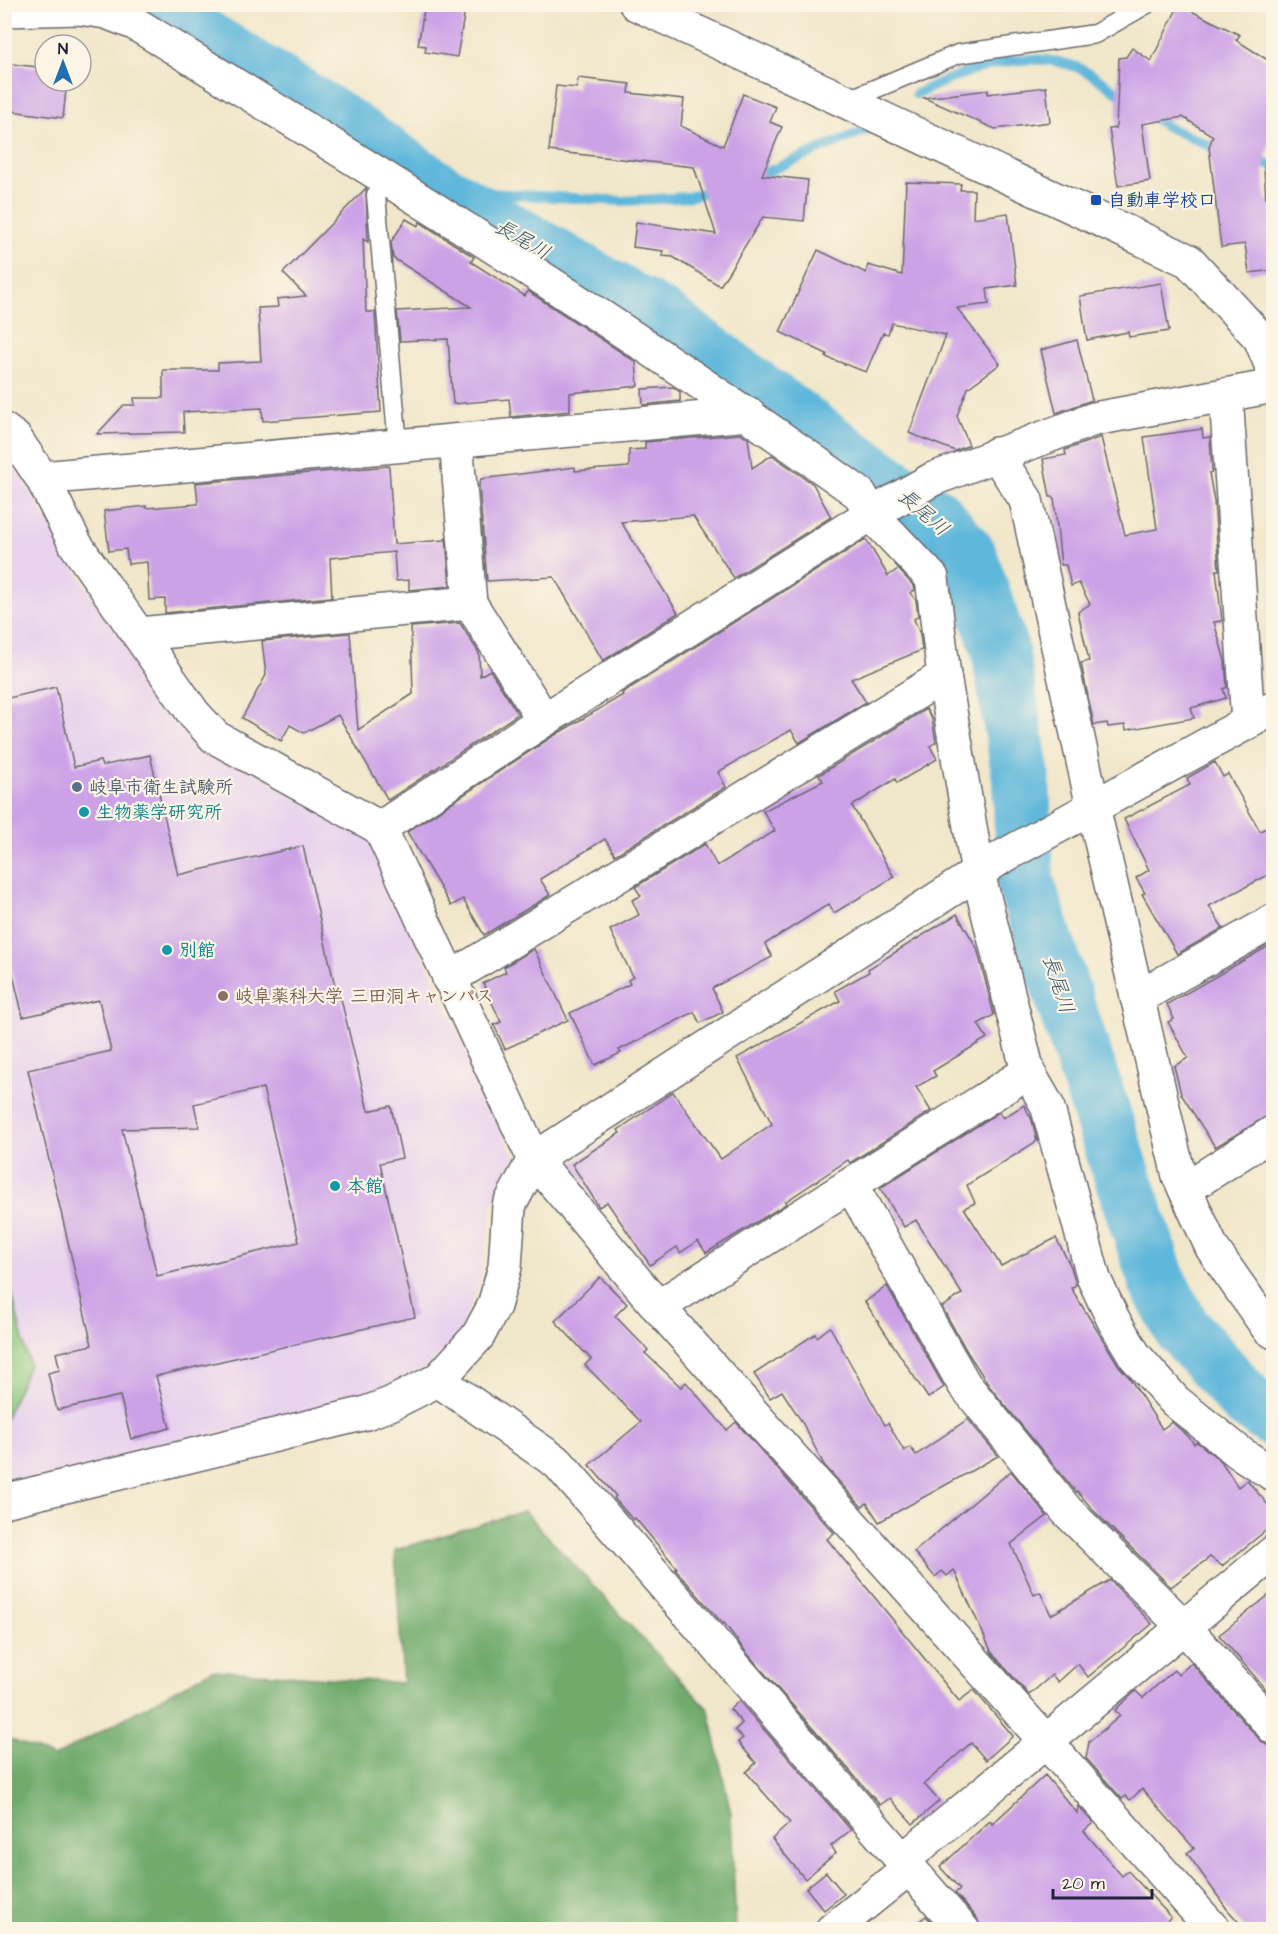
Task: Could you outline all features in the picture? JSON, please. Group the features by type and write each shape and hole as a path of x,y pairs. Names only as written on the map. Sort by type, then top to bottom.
{"street":[{"path":"636,4 1189,261 1260,338 1274,372"},
{"path":"4,10 79,8 106,12 135,23 390,179 749,414 880,508 932,579 944,676 990,865 1028,1072 1047,1105 1094,1280 1114,1321 1135,1356 1175,1401 1240,1453 1274,1475"},
{"path":"380,828 544,720 880,508 933,479 1094,419 1274,386"},
{"path":"4,1501 366,1413 390,1404 438,1380 478,1336 494,1306 504,1267 508,1206 534,1159 990,865 1261,715 1226,395"},
{"path":"42,478 749,414"},
{"path":"4,430 15,438 42,478 76,545 194,714 215,737 380,828 534,1159 658,1307 1214,1929"},
{"path":"456,441 470,603 544,720"},
{"path":"996,454 1026,500 1093,807 1179,1176 1212,1248 1268,1328 1274,1332"},
{"path":"139,634 470,603"},
{"path":"449,979 944,676"},
{"path":"1137,998 1274,921"},
{"path":"658,1307 1028,1072"},
{"path":"1185,1189 1274,1132"},
{"path":"851,1185 964,1384 1067,1510 1185,1628 1274,1728"},
{"path":"438,1380 558,1463 963,1929"},
{"path":"832,1929 1046,1742 1274,1552"}],"lane":[{"path":"846,102 958,54 1095,34 1147,4"},
{"path":"390,179 376,195 398,446"}],"shaded area":[{"name":"岐阜薬科大学 三田洞キャンパス","path":"4,455 13,462 82,581 191,739 367,832 515,1160 494,1199 480,1281 457,1337 418,1377 360,1399 4,1487"}],"green space":[{"path":"4,1262 29,1365 5,1419 4,1419"},
{"path":"524,1511 709,1710 731,1814 736,1929 5,1929 5,1737 54,1757 212,1670 403,1683 395,1550"}],"building":[{"path":"425,4 466,4 457,57 425,52 426,46 418,45"},
{"path":"1179,5 1240,35 1236,40 1274,64 1274,120 1264,169 1266,200 1271,200 1274,225 1274,270 1249,273 1245,244 1221,247 1209,147 1213,136 1183,117 1142,124 1150,181 1118,186 1109,129 1116,128 1119,58 1126,57 1132,48 1151,61"},
{"path":"4,63 33,67 33,93 66,93 63,118 4,110"},
{"path":"578,78 630,84 629,93 684,99 681,126 723,146 743,94 776,107 770,122 782,127 762,175 808,180 804,221 763,217 720,286 673,257 662,256 663,251 633,247 636,222 716,234 694,167 549,151 556,86 577,88"},
{"path":"1046,87 1050,122 995,129 924,98 988,90 988,94"},
{"path":"906,182 961,184 960,190 974,190 973,218 1008,213 1017,285 987,289 989,304 957,308 1000,364 968,388 957,416 969,445 955,451 909,433 946,335 892,323 888,334 883,333 866,372 826,357 827,354 780,332 818,250 866,273 868,265 902,275"},
{"path":"366,188 368,242 363,239 366,312 375,312 381,412 263,421 262,408 183,412 184,432 97,434 124,405 135,405 134,398 163,398 163,370 218,370 218,363 261,361 258,308 278,307 277,299 306,296 283,273"},
{"path":"406,219 418,226 420,222 474,257 471,262 525,296 528,291 636,362 638,386 570,393 570,411 511,417 509,399 453,404 448,339 400,341 397,311 471,307 393,258 391,242"},
{"path":"1161,283 1169,331 1129,337 1128,332 1087,340 1080,296"},
{"path":"1077,340 1092,400 1056,413 1041,350"},
{"path":"673,387 680,392 680,401 643,405 642,389"},
{"path":"1202,429 1203,438 1210,437 1212,472 1209,473 1214,501 1219,570 1216,570 1222,621 1214,622 1225,661 1227,687 1223,689 1226,698 1191,708 1194,718 1126,730 1125,725 1108,727 1107,723 1094,725 1081,663 1089,661 1078,612 1090,604 1079,583 1071,586 1066,565 1061,565 1054,497 1050,497 1043,459 1066,455 1065,450 1101,437 1125,535 1157,529 1144,437"},
{"path":"741,434 748,438 752,468 772,455 813,484 831,517 734,578 693,516 621,522 678,613 603,661 554,577 487,581 479,485 481,479 575,467 575,471 629,467 629,450 645,449 645,442"},
{"path":"389,466 394,544 446,538 450,586 409,590 409,580 396,581 394,552 330,558 332,597 165,613 165,599 149,600 147,562 128,564 126,549 109,551 104,511 146,506 146,508 198,504 196,483"},
{"path":"866,539 888,576 898,569 914,586 915,590 910,593 916,600 918,616 914,619 920,634 922,650 851,679 866,702 799,743 791,730 718,772 726,787 615,855 605,839 540,879 550,895 484,935 463,899 451,906 407,832 550,738 623,695 622,693"},
{"path":"460,623 479,653 480,676 490,670 518,714 388,800 338,715 304,733 290,725 281,741 242,718 266,675 262,641 350,633 358,730 413,694 411,627"},
{"path":"56,687 74,767 100,761 102,766 150,755 178,875 303,846 338,999 341,999 368,1111 391,1106 402,1158 380,1163 415,1317 156,1376 170,1428 131,1439 120,1396 57,1410 48,1373 60,1370 56,1353 92,1345 28,1070 111,1051 99,1000 23,1017 4,937 4,699","holes":["263,1088 299,1242 157,1276 122,1129 199,1127 194,1104"]},
{"path":"926,709 932,719 936,742 930,746 937,759 897,783 895,779 852,806 894,877 834,913 829,904 765,944 772,957 712,988 723,1012 700,1023 694,1012 619,1050 621,1053 595,1065 570,1013 630,984 628,980 633,977 610,930 639,915 632,900 641,896 635,887 705,844 717,866 775,831 763,811 823,781 819,775"},
{"path":"1215,762 1223,777 1228,774 1260,831 1274,824 1274,872 1209,906 1223,928 1177,954 1142,894 1145,893 1136,878 1149,870 1124,819 1190,785 1187,778"},
{"path":"957,914 977,948 994,1015 978,1024 987,1038 933,1071 936,1076 916,1087 931,1111 850,1163 848,1160 785,1202 786,1204 706,1253 698,1241 680,1253 677,1247 650,1265 607,1202 599,1207 572,1164 620,1133 618,1130 673,1092 721,1159 772,1124 737,1058 840,1001 835,991 869,972 868,969"},
{"path":"1274,943 1274,1112 1215,1147 1181,1094 1174,1066 1188,1058 1168,1022 1174,1019 1167,1004"},
{"path":"534,949 568,1020 505,1049 494,1025 501,1022 483,983 506,972 504,967"},
{"path":"1024,1105 1032,1120 1037,1141 967,1185 975,1203 964,1208 1001,1266 1056,1238 1071,1267 1076,1285 1071,1288 1119,1366 1129,1377 1162,1429 1172,1422 1194,1444 1197,1442 1221,1461 1238,1487 1247,1480 1274,1512 1274,1524 1222,1566 1210,1557 1171,1587 1076,1492 990,1387 942,1307 962,1294 916,1220 904,1227 880,1188 999,1112 1003,1118"},
{"path":"600,1277 627,1304 615,1316 648,1350 645,1353 681,1387 686,1382 727,1430 736,1422 834,1533 827,1539 959,1701 974,1690 1013,1736 986,1760 971,1743 924,1784 939,1801 913,1824 890,1798 880,1805 675,1569 677,1568 635,1518 633,1520 614,1498 616,1496 589,1465 641,1422 585,1365 591,1359 555,1321"},
{"path":"887,1286 944,1387 928,1398 865,1302"},
{"path":"830,1327 885,1425 888,1423 904,1451 910,1447 916,1455 968,1419 998,1456 879,1522 867,1503 862,1507 824,1465 802,1422 782,1391 770,1398 754,1374 815,1334 817,1337"},
{"path":"1011,1471 1047,1516 1011,1544 1034,1595 1040,1592 1051,1615 1110,1580 1152,1624 1088,1677 1078,1664 1058,1682 1052,1675 1029,1695 992,1653 954,1570 947,1576 942,1571 935,1577 914,1552"},
{"path":"1274,1591 1274,1699 1219,1635"},
{"path":"1191,1663 1260,1740 1268,1746 1274,1746 1274,1929 1245,1929 1227,1909 1187,1853 1194,1848 1142,1789 1130,1800 1126,1796 1122,1799 1086,1758 1089,1742 1120,1716 1115,1710 1136,1691 1143,1698 1174,1670 1178,1675"},
{"path":"739,1701 851,1830 831,1846 836,1853 805,1879 772,1839 790,1823 746,1772 756,1763 738,1742 743,1738 735,1730 742,1723 730,1709"},
{"path":"1045,1775 1077,1813 1078,1806 1093,1823 1084,1831 1122,1876 1128,1871 1171,1917 1158,1929 981,1929 977,1918 955,1893 960,1889 940,1867 990,1821 992,1824"},
{"path":"826,1872 844,1894 824,1910 806,1888"},
{"path":"926,1916 938,1929 909,1929"}],"waterway":[{"name":"長尾川","path":"149,4 334,118 438,190 666,321 823,438 936,517 968,555 1000,649 1021,778 1025,881 1158,1283 1182,1328 1246,1400 1274,1419"},
{"path":"916,94 975,69 1016,60 1037,59 1079,68 1129,101"},
{"path":"1147,113 1166,126 1221,151"},
{"path":"750,179 868,129"},
{"path":"1254,161 1274,166"},
{"path":"438,190 623,201 688,197 715,190"}],"place":[{"name":"自動車学校口","path":"1096,200"},
{"name":"岐阜市衛生試験所","path":"77,787"},
{"name":"生物薬学研究所","path":"84,812"},
{"name":"別館","path":"167,950"},
{"name":"岐阜薬科大学 三田洞キャンパス","path":"223,996"},
{"name":"本館","path":"335,1186"}]}
